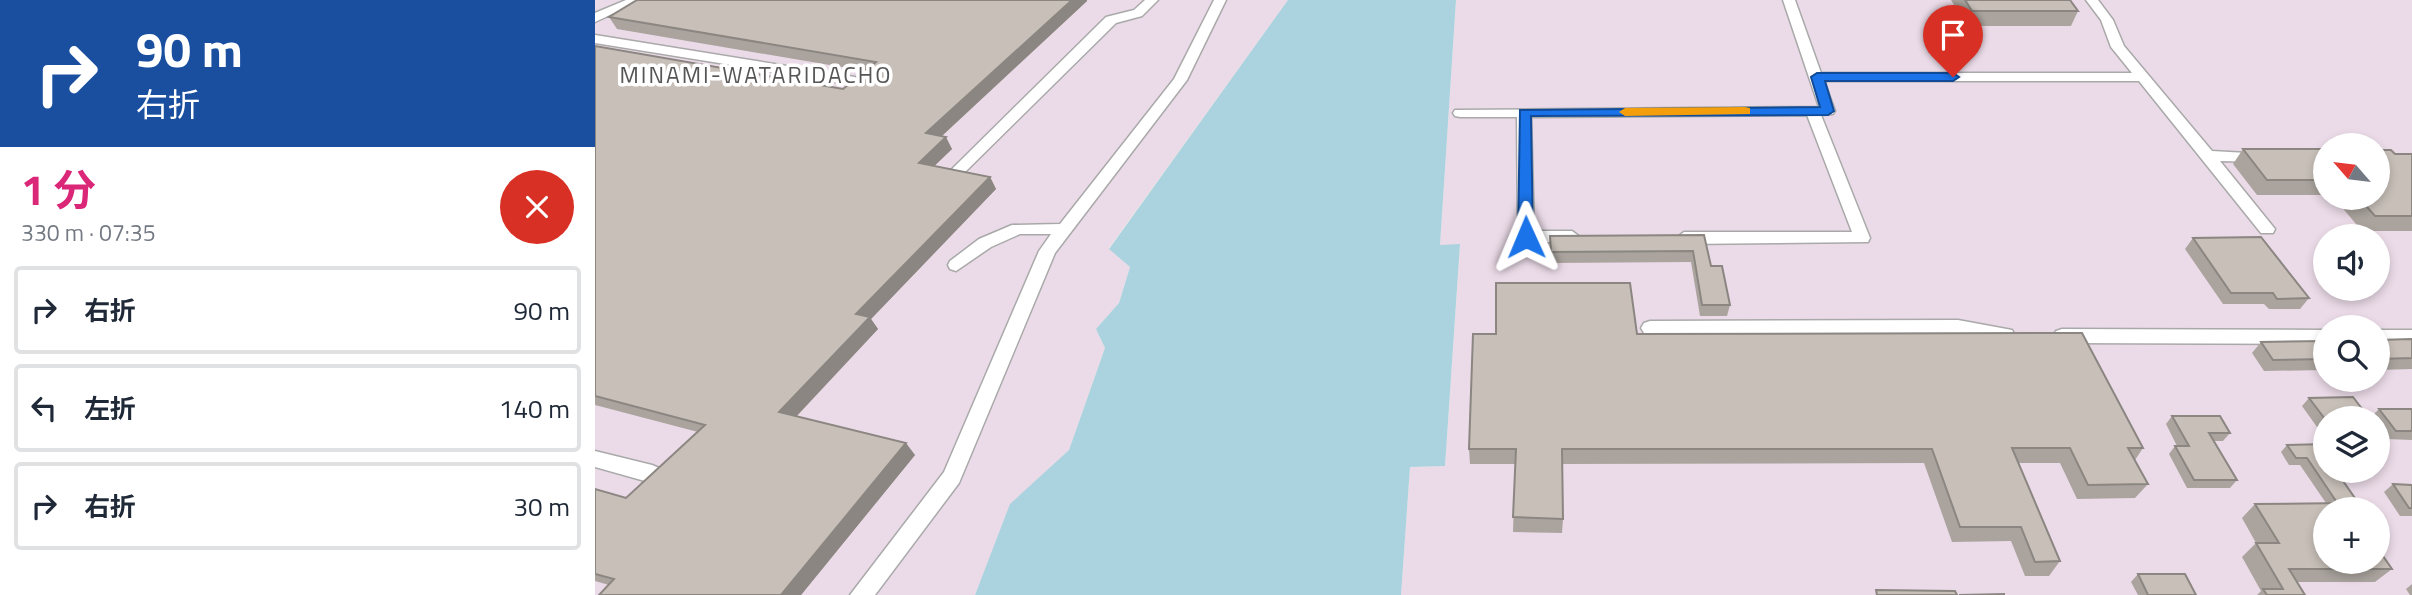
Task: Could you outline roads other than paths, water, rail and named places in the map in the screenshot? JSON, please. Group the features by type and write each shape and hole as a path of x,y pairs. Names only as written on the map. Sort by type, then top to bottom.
{"lane":[{"path":"595,18 636,0"},
{"path":"956,173 1111,20 1138,13 1152,0"},
{"path":"861,595 952,477 1048,251 1180,80 1220,0"},
{"path":"1460,113 1828,111 1789,0"},
{"path":"2092,0 2107,20 2118,47 2267,229"},
{"path":"595,39 861,82"},
{"path":"1817,77 2143,77"},
{"path":"1666,238 1862,239 1812,111"},
{"path":"1524,113 1526,237 1582,237"},
{"path":"2208,156 2273,157"},
{"path":"955,265 985,243 1018,229 1065,229"},
{"path":"1650,328 1958,327 1991,335 2019,335"},
{"path":"2047,336 2313,337"},
{"path":"2390,337 2412,337"},
{"path":"595,459 652,474"}],"water":[{"path":"1288,0 1456,0 1440,245 1460,244 1445,466 1410,467 1401,595 975,595 1010,504 1069,450 1105,348 1096,329 1119,303 1130,267 1109,249"}],"district":[{"name":"MINAMI-WATARIDACHO","path":"756,75"}]}
